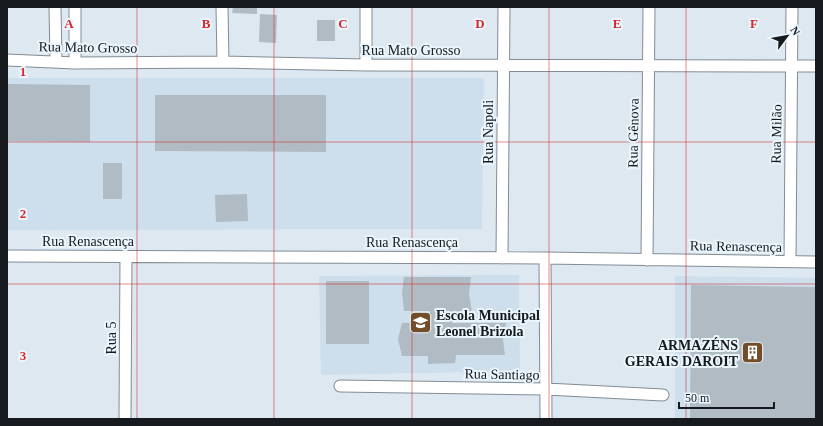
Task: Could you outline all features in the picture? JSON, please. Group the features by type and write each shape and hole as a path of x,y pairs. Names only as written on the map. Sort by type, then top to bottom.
{"street":[{"path":"55,7 56,62"},
{"path":"75,7 75,63"},
{"path":"222,7 223,62"},
{"path":"366,7 366,65"},
{"name":"Rua Napoli","path":"502,258 504,7"},
{"name":"Rua Gênova","path":"646,260 649,7"},
{"name":"Rua Milão","path":"790,262 792,7"},
{"name":"Rua Mato Grosso","path":"7,60 75,63 223,62 504,66 816,66"},
{"name":"Rua Renascença","path":"7,256 545,258 816,262"},
{"name":"Rua 5","path":"125,419 126,256"},
{"path":"545,258 546,419"},
{"name":"Rua Santiago","path":"340,386 546,389 663,395"}],"shaded area":[{"path":"7,78 484,78 482,229 7,230"},
{"name":"Escola Municipal Leonel Brizola","path":"519,275 520,371 321,375 319,276"},
{"name":"ARMAZÉNS GERAIS DAROIT","path":"675,276 816,278 816,419 675,419"}],"building":[{"path":"233,7 257,7 257,14 232,13"},
{"path":"260,14 277,15 276,43 259,42"},
{"path":"317,20 335,20 335,41 317,41"},
{"path":"7,84 90,85 90,142 7,141"},
{"path":"155,95 326,95 326,152 155,151"},
{"path":"103,163 122,163 122,199 103,199"},
{"path":"247,194 248,221 216,222 215,195"},
{"path":"404,277 471,277 469,294 472,312 452,312 452,323 506,323 503,340 505,355 456,355 455,363 428,364 428,356 402,356 398,339 402,323 429,322 430,311 404,311 402,293"},
{"path":"326,281 369,281 369,344 326,344"},
{"name":"ARMAZÉNS GERAIS DAROIT","path":"691,285 816,287 816,419 690,419"}],"place":[{"name":"Escola Municipal Leonel Brizola","path":"420,323"},
{"name":"ARMAZÉNS GERAIS DAROIT","path":"753,353"}]}
